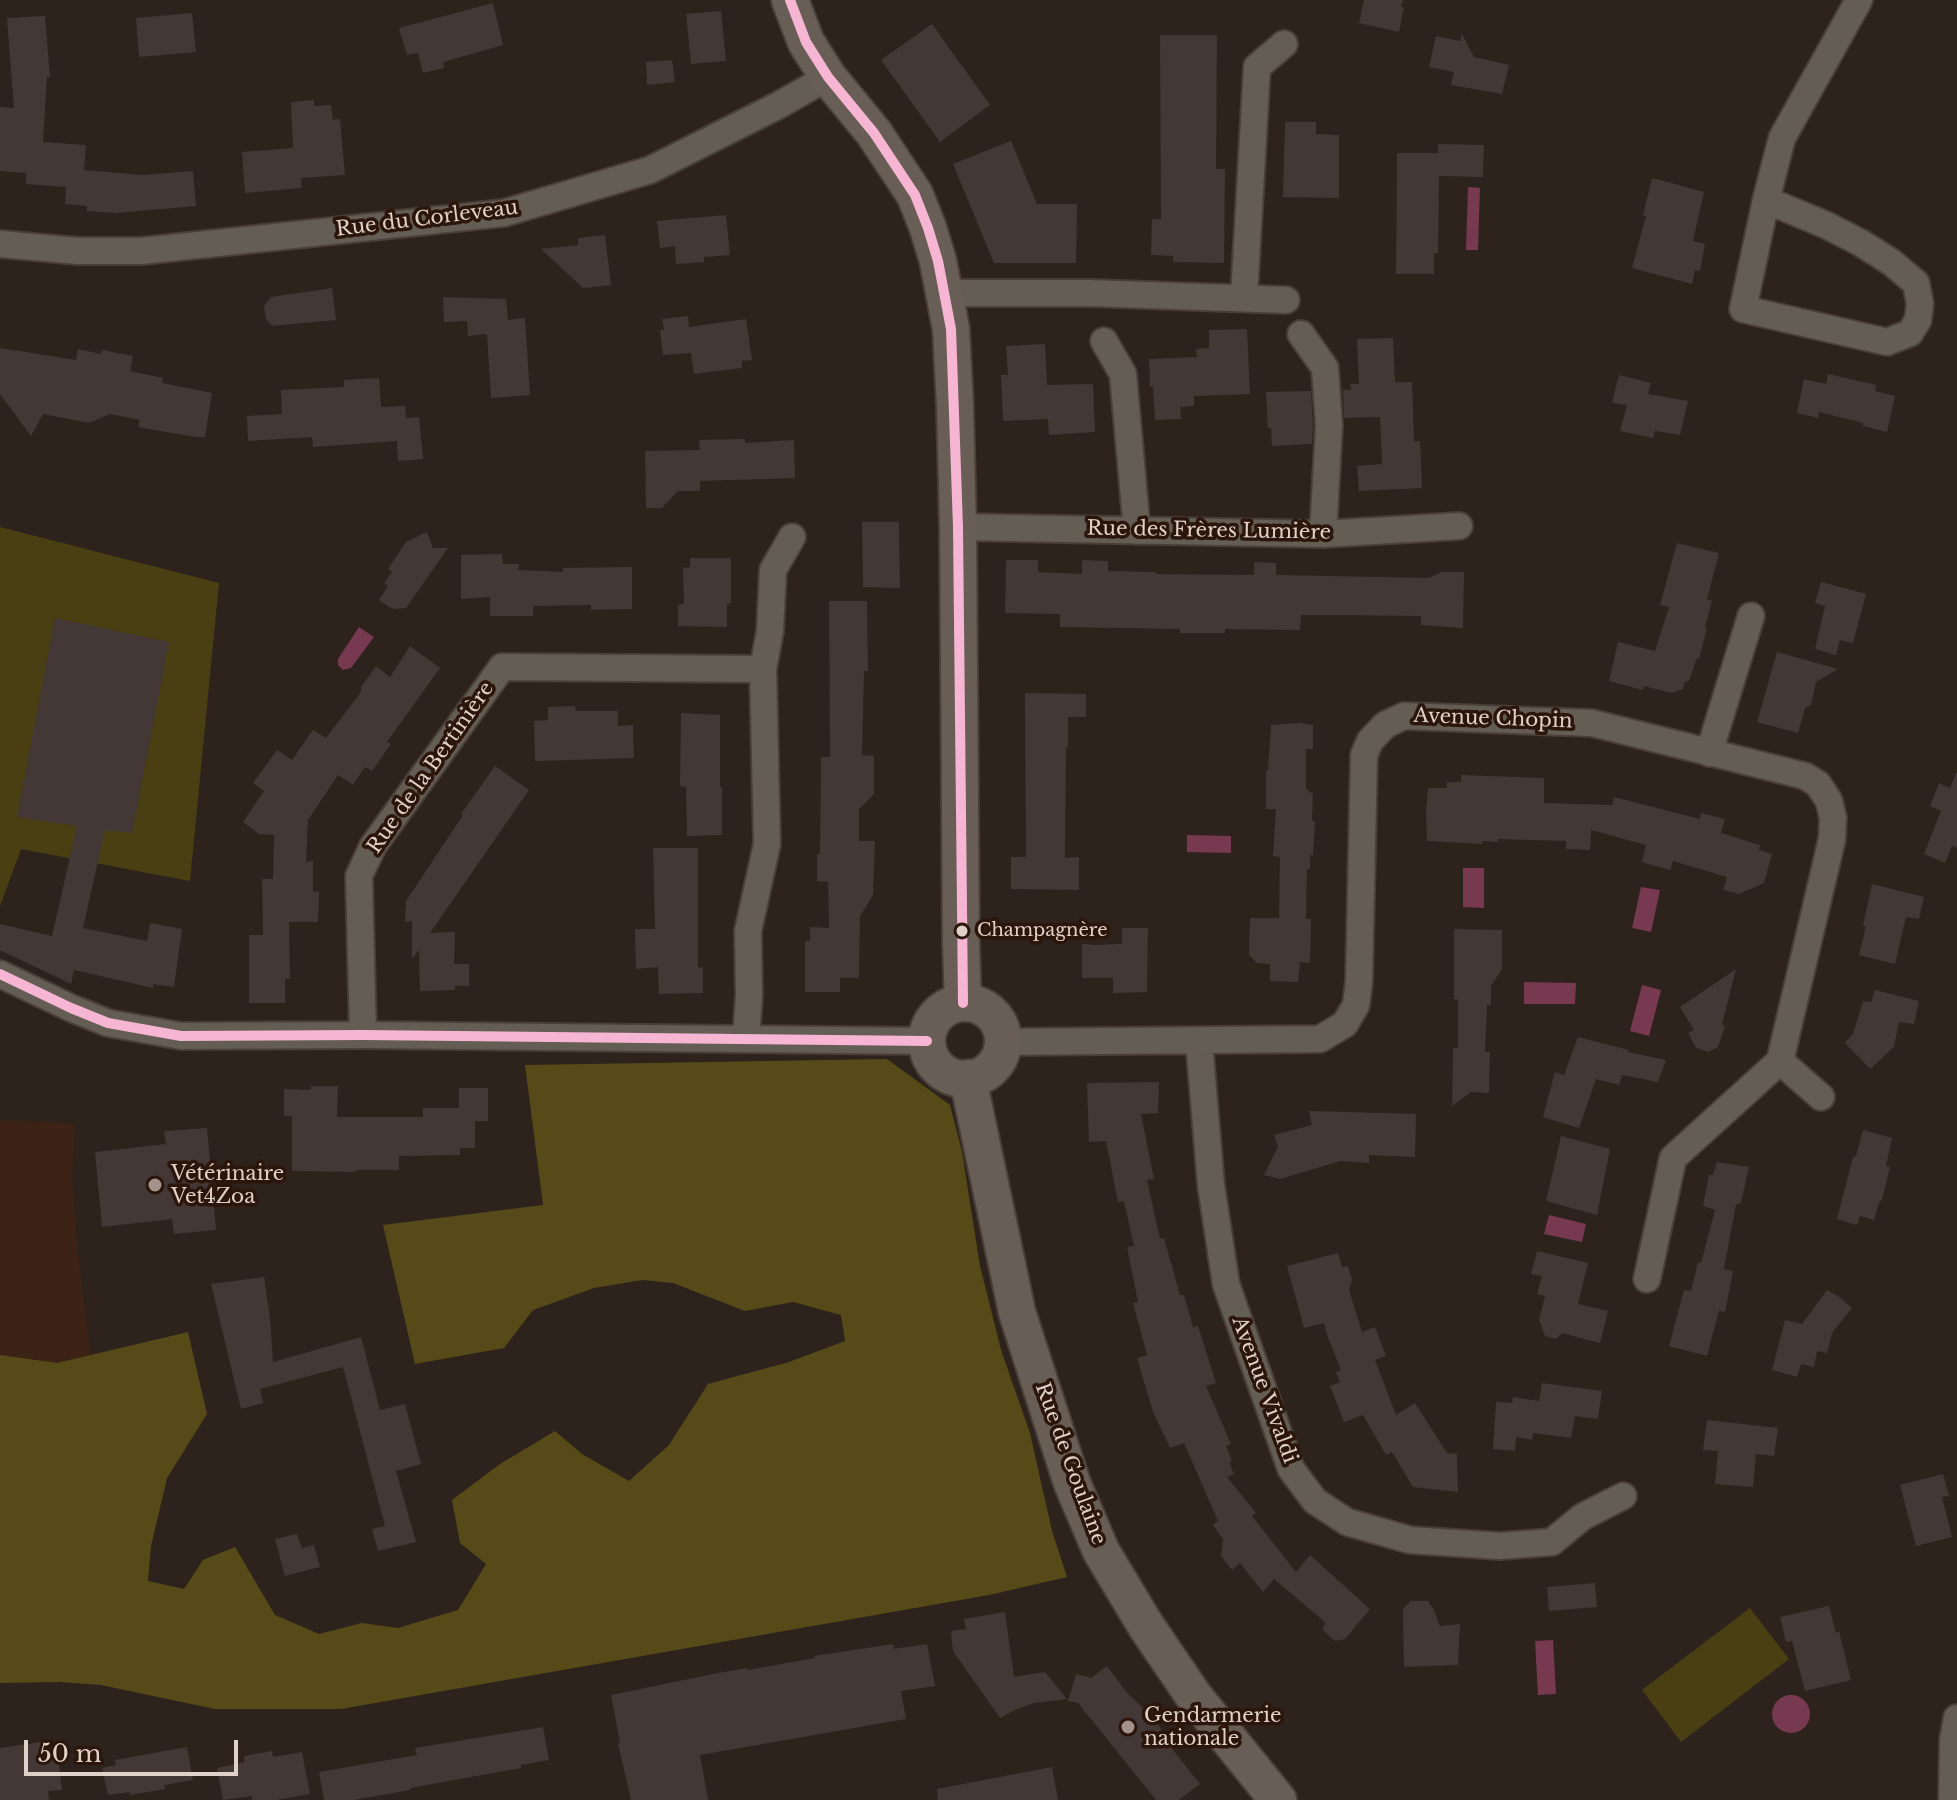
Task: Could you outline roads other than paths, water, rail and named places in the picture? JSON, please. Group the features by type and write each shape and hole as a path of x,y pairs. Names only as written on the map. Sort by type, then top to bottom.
{"street":[{"path":"790,0 806,42 828,77 874,133 915,195 934,250 951,329 958,527 963,1003"},
{"path":"1766,200 1861,243 1916,283 1920,304 1918,320 1910,333 1887,342 1743,309 1766,200 1782,138 1859,0"},
{"path":"1244,297 1257,67 1284,44"},
{"name":"Rue du Corleveau","path":"0,244 78,251 141,251 504,213 650,170 828,77"},
{"path":"944,293 1090,293 1286,300"},
{"path":"1301,334 1325,368 1329,426 1323,534"},
{"path":"1104,341 1123,374 1137,531"},
{"name":"Rue des Frères Lumière","path":"958,527 1323,534 1459,526"},
{"path":"746,1039 748,931 767,844 763,669 770,631 773,570 792,537"},
{"path":"1709,753 1751,616"},
{"name":"Rue de la Bertinière","path":"363,1035 359,876 373,846 502,667 763,669"},
{"name":"Avenue Chopin","path":"1003,1042 1320,1039 1345,1024 1356,1005 1359,982 1364,755 1370,741 1385,725 1404,716 1592,723 1805,776 1818,784 1829,801 1833,818 1832,839 1780,1061"},
{"path":"0,974 108,1023 181,1036 927,1041"},
{"path":"963,1003 976,1004 996,1018 1002,1029 1003,1042 997,1062 980,1076 957,1078 935,1064 927,1041 934,1019 952,1005 963,1003"},
{"name":"Avenue Vivaldi","path":"1199,1041 1211,1185 1226,1284 1291,1469 1315,1501 1347,1522 1410,1540 1500,1546 1552,1542 1582,1517 1623,1496"},
{"path":"1647,1279 1673,1158 1780,1061 1821,1097"},
{"name":"Rue de Goulaine","path":"969,1078 1017,1312 1072,1483 1101,1551 1193,1695 1278,1800"},
{"path":"1952,1800 1953,1740 1957,1718"}],"place":[{"name":"Champagnère","path":"962,931"},
{"name":"Vétérinaire Vet4Zoa","path":"155,1185"},
{"name":"Gendarmerie nationale","path":"1128,1727"}]}
